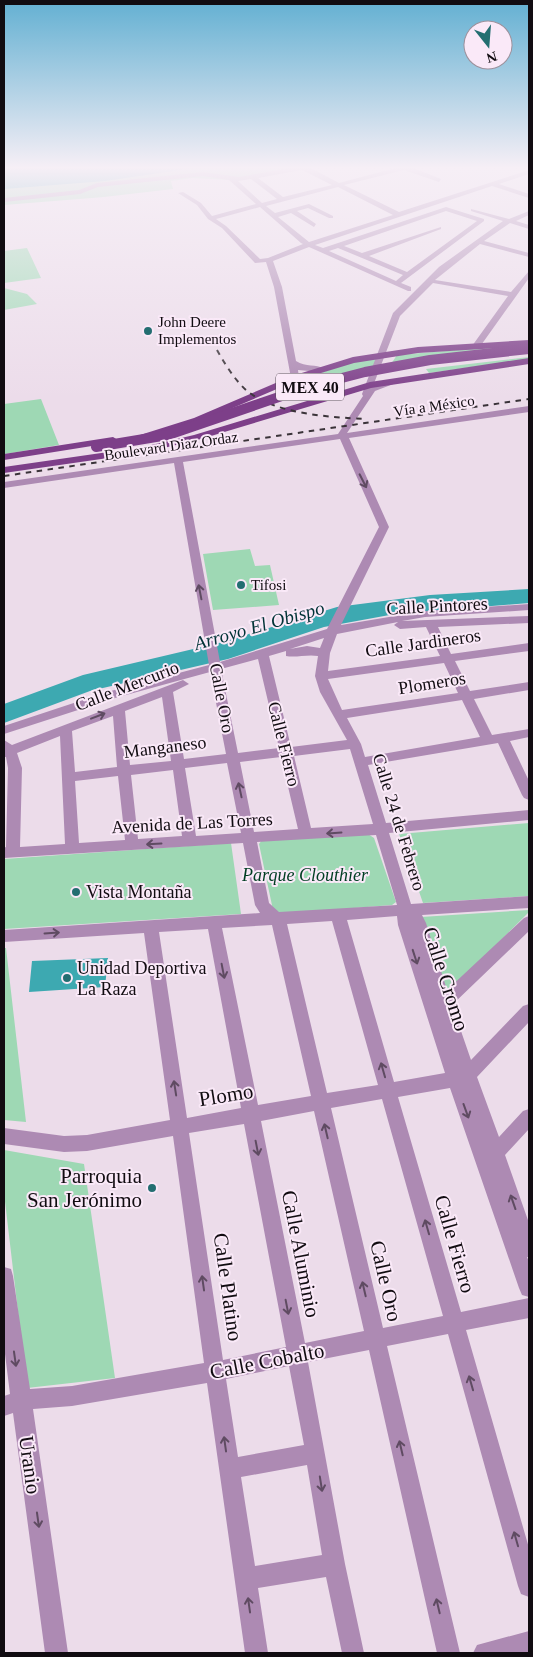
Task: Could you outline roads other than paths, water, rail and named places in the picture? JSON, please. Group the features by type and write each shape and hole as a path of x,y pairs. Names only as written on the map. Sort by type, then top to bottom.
{"main road":[{"path":"4,458 156,433 230,407 320,369 386,354 529,343"},
{"name":"MEX 40","path":"4,468 168,434 311,386 365,372 430,360 529,349"},
{"name":"MEX 40","path":"4,458 96,450 184,436 317,390 370,375 434,364 529,353"},
{"path":"386,354 386,366 389,372 409,379"},
{"path":"4,468 143,450 370,386 529,361"},
{"path":"258,419 307,396 304,385 295,378"},
{"path":"230,407 244,404 257,407 262,414 258,419"}],"street":[{"path":"240,244 256,261 269,260 307,245 419,294"},
{"path":"323,251 343,244"},
{"path":"362,256 396,244"},
{"path":"395,254 407,244"},
{"path":"400,281 437,244"},
{"path":"419,294 480,244"},
{"path":"363,402 386,354 393,320 442,270 480,244"},
{"path":"487,244 529,255"},
{"path":"338,246 408,275"},
{"path":"382,264 389,259"},
{"path":"269,260 279,296 290,361 295,378"},
{"path":"476,346 529,273"},
{"path":"436,282 513,295"},
{"path":"290,361 301,368 320,369"},
{"path":"321,676 324,653 384,527 342,435 363,402 377,386 441,374"},
{"path":"338,395 356,396 363,402"},
{"name":"Boulevard Diaz Ordaz","path":"4,485 156,464 529,407"},
{"path":"120,469 132,459 134,453 143,450"},
{"path":"132,459 142,463 156,464"},
{"name":"Calle Oro","path":"178,460 210,640 262,905"},
{"path":"263,657 338,627 425,614 529,608"},
{"name":"Calle Pintores","path":"338,627 529,619"},
{"path":"431,624 488,740"},
{"name":"Calle Jardineros","path":"321,676 446,657 529,647"},
{"name":"Calle Mercurio","path":"5,749 167,690 189,678 217,668 298,650 324,653"},
{"name":"Calle Fierro","path":"263,657 306,835"},
{"name":"Calle 24 de Febrero","path":"321,676 326,692 355,744 406,910"},
{"path":"4,730 111,695 189,678"},
{"name":"Plomeros","path":"340,715 529,686"},
{"path":"167,690 190,842"},
{"path":"118,708 132,845"},
{"path":"66,728 72,848"},
{"path":"361,762 529,733"},
{"path":"502,738 529,795"},
{"name":"Manganeso","path":"70,778 179,763 355,744"},
{"path":"5,749 15,768 8,853"},
{"name":"Avenida de Las Torres","path":"8,853 306,835 529,815"},
{"path":"4,936 529,902"},
{"path":"241,921 257,915 262,905 268,913 278,918"},
{"name":"Calle Cromo","path":"528,1242 496,1153 462,1076 444,1002 419,923 406,910 404,916 405,925 462,1076 529,1288"},
{"name":"Calle Fierro","path":"338,914 529,1586"},
{"name":"Calle Oro","path":"278,918 449,1653"},
{"path":"444,1002 529,922"},
{"name":"Calle Aluminio","path":"214,923 316,1453 334,1564 353,1653"},
{"name":"Calle Platino","path":"151,927 256,1653"},
{"path":"462,1076 529,1011"},
{"name":"Plomo","path":"4,1136 64,1144 87,1143 180,1125 389,1091 462,1076"},
{"path":"496,1153 529,1117"},
{"name":"Uranio","path":"4,1276 12,1403 56,1653"},
{"name":"Calle Cobalto","path":"12,1403 72,1396 216,1371 529,1308"},
{"path":"229,1469 316,1453"},
{"path":"246,1579 334,1564"},
{"path":"485,1653 529,1643"}],"water":[{"path":"529,589 529,603 395,614 324,627 228,659 90,691 4,723 4,704 83,675 223,642 337,607 430,595"},
{"path":"108,958 105,987 29,992 32,961"}],"railway":[{"path":"217,350 238,381 246,390 258,398 302,413 364,419"},
{"path":"4,476 529,399"}],"place":[{"name":"John Deere Implementos","path":"148,331"},
{"name":"Tifosi","path":"241,585"},
{"name":"Vista Montaña","path":"76,892"},
{"name":"Unidad Deportiva La Raza","path":"67,978"},
{"name":"Parroquia San Jerónimo","path":"152,1188"}],"water label":[{"name":"Arroyo El Obispo","path":"259,625"}],"park label":[{"name":"Parque Clouthier","path":"305,875"}]}
